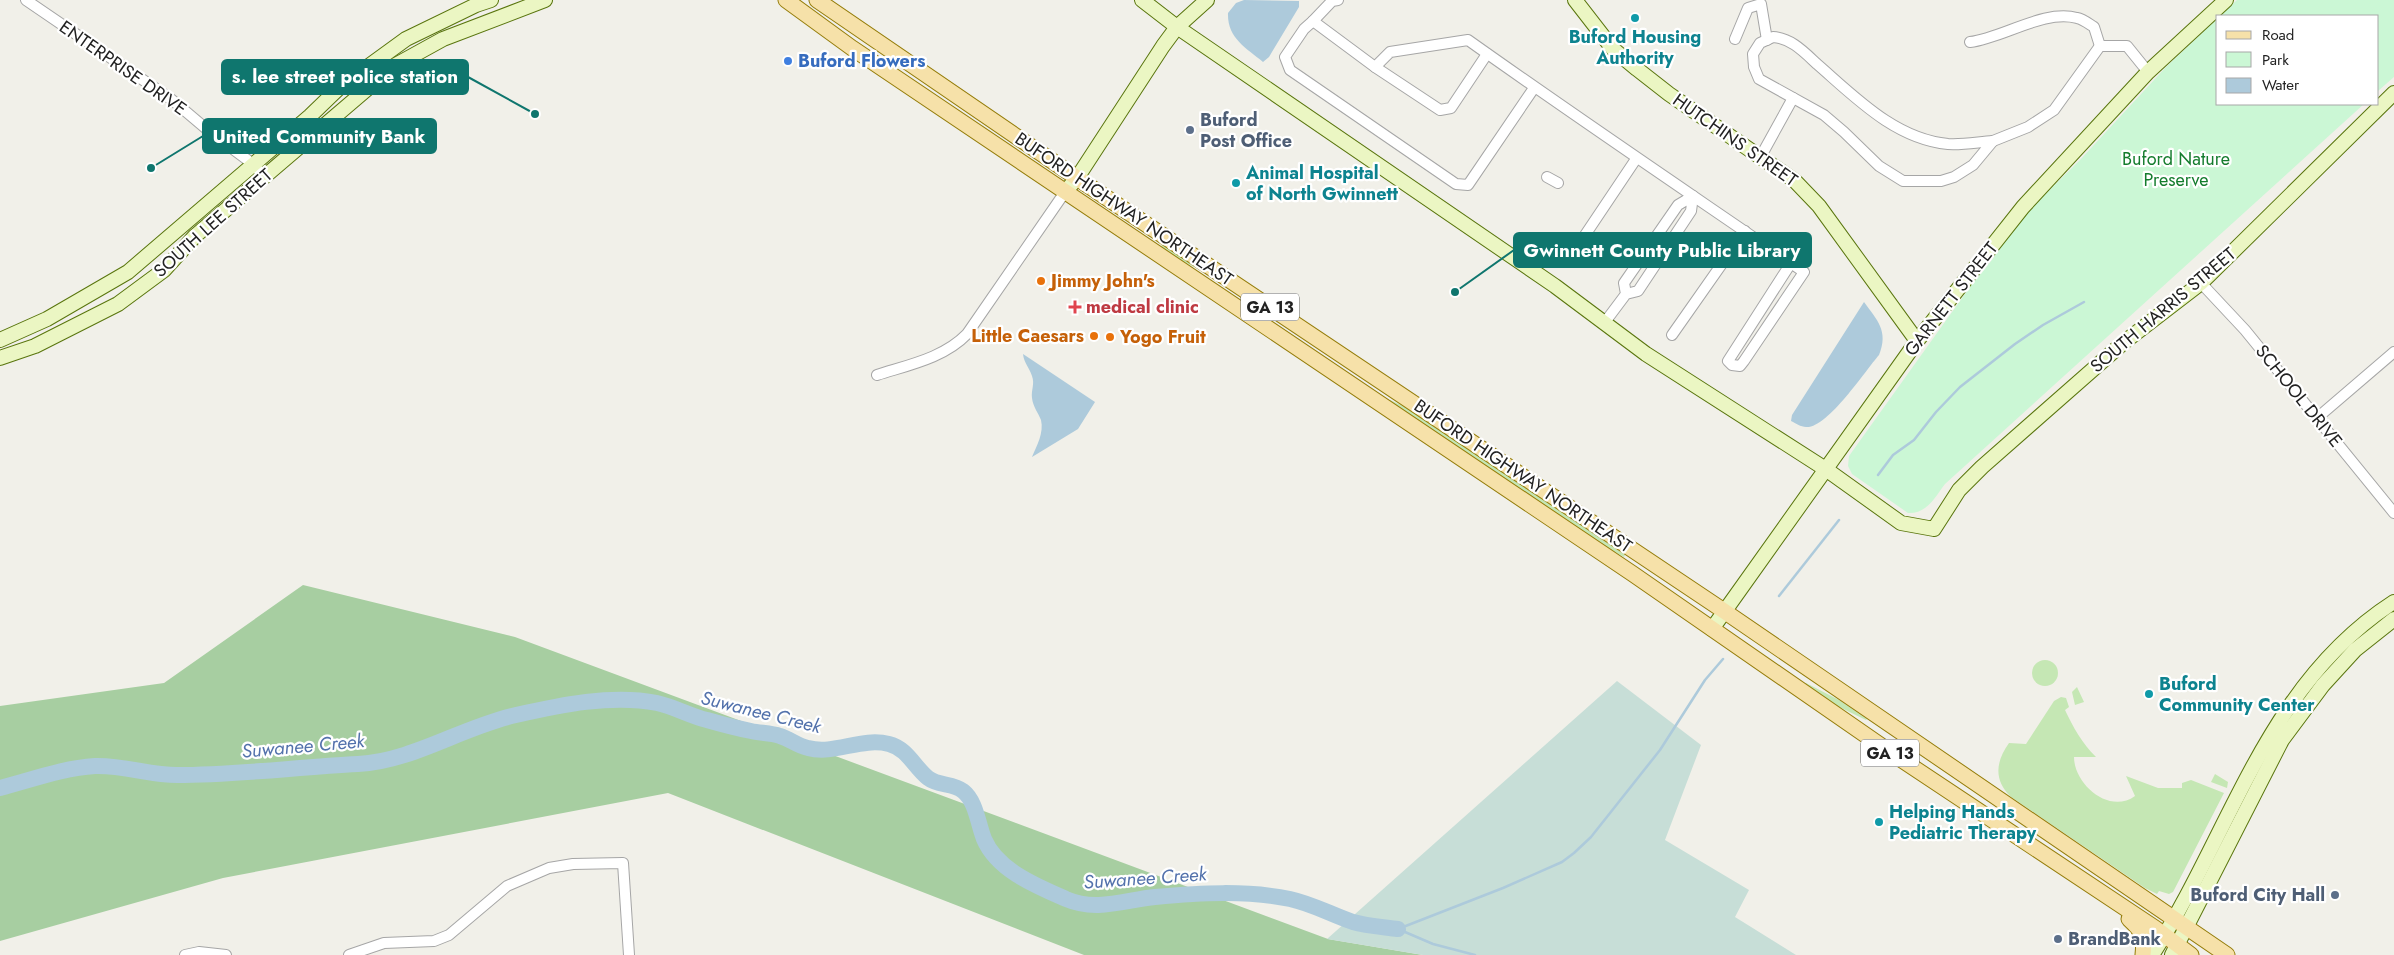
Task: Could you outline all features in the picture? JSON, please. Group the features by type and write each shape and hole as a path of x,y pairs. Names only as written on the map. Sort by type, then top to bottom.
{"main road":[{"name":"BUFORD HIGHWAY NORTHEAST","path":"786,0 852,48 1712,629 1854,728 2165,935 2175,950 2191,955"},
{"name":"BUFORD HIGHWAY NORTHEAST","path":"817,0 1077,178 1724,611 2227,955"},
{"path":"2100,893 2142,930 2143,955"}],"street":[{"name":"ENTERPRISE DRIVE","path":"26,0 171,99 210,132 253,164 264,176"},
{"name":"SOUTH LEE STREET","path":"0,340 47,320 128,272 310,116 340,87 406,39 491,0"},
{"name":"SOUTH LEE STREET","path":"0,358 36,346 118,304 164,270 195,236 394,66 443,40 546,0"},
{"path":"1142,0 1177,27 1465,223 1605,322 1646,354 1827,470"},
{"path":"877,375 939,354 957,344 967,334 1065,192 1077,178 1177,27 1207,0"},
{"path":"1338,0 1332,1 1304,29 1285,57 1290,70 1456,184 1468,184 1534,88"},
{"name":"HUTCHINS STREET","path":"1575,0 1613,49 1637,69 1669,94 1795,181 1819,206 1917,341"},
{"name":"GARNETT STREET","path":"1712,629 1917,341 2023,206 2148,72 2226,0"},
{"path":"1735,39 1748,8 1761,4 1767,40"},
{"path":"1970,42 1986,40 2044,19 2068,16 2079,18 2094,27 2100,46"},
{"path":"1313,21 1375,67 1440,110 1451,108 1488,54"},
{"path":"1994,141 1973,165 1954,177 1941,181 1903,181 1879,166 1824,115 1759,79 1754,67 1753,54 1760,42 1782,38 1797,46 1855,97 1903,132 1919,138 1947,144 1994,141 2028,127 2054,110 2100,46"},
{"path":"1375,67 1390,52 1468,40 1636,159 1693,196 1745,231 1804,272 1740,366 1732,365 1728,361 1791,263"},
{"path":"2100,46 2127,46 2148,72"},
{"name":"SOUTH HARRIS STREET","path":"1827,470 1901,523 1934,529 1959,490 1982,467 2124,342 2201,283 2394,93"},
{"path":"1761,156 1794,98"},
{"path":"1573,253 1636,159"},
{"path":"1547,177 1558,183"},
{"path":"1605,322 1626,294 1638,291 1691,212 1693,196"},
{"path":"1626,294 1624,284 1678,205 1693,196"},
{"path":"1672,335 1745,231"},
{"path":"1650,246 1664,253"},
{"name":"SCHOOL DRIVE","path":"2201,283 2223,304 2394,513"},
{"path":"1755,319 1768,326"},
{"path":"2317,418 2394,352"},
{"path":"2175,950 2180,923 2280,717 2313,673 2335,650 2373,616 2394,602"},
{"path":"2152,955 2165,935 2180,923 2282,740 2323,685 2355,650 2394,619"},
{"path":"349,955 384,943 434,942 449,936 507,886 548,868 573,864 623,863 629,955"},
{"path":"185,955 199,952 226,955"}],"green space":[{"path":"2237,0 2394,0 2394,77 2379,90 2379,15 2221,15"},
{"name":"Buford Nature Preserve","path":"2216,20 2216,105 2363,105 1945,484 1930,504 1920,511 1908,513 1852,474 1848,466 1849,456 2015,224 2080,160 2166,67"},
{"path":"1162,245 1193,261 1208,274 1182,261 1160,247"},
{"path":"1390,400 1414,411 1625,555 1624,557 1598,543 1389,402"},
{"path":"303,585 515,637 1328,939 1423,955 1084,955 668,793 223,878 0,941 0,706 164,683"},
{"path":"2045,660 2054,664 2058,673 2054,682 2045,686 2036,682 2032,673 2036,664"},
{"path":"1806,683 1839,700 1867,719 1831,703 1805,685"},
{"path":"2077,687 2084,702 2075,705 2072,692"},
{"path":"2061,697 2066,698 2069,707 2065,710 2075,729 2096,757 2074,757 2080,777 2095,794 2114,802 2125,801 2135,796 2126,776 2158,788 2182,788 2182,783 2191,780 2224,793 2173,892 2169,894 2159,891 2157,894 2145,888 2011,797 2005,791 2001,784 1998,770 2001,757 2009,743 2026,744 2054,701"},
{"path":"2215,774 2228,782 2227,788 2211,782"}],"shaded area":[{"path":"1617,681 1701,745 1665,840 1749,890 1735,917 1796,955 1423,955 1327,939"}],"water":[{"path":"1244,0 1299,1 1299,7 1269,57 1263,62 1239,42 1231,29 1228,13 1236,3"},
{"path":"1864,302 1877,320 1882,332 1882,347 1879,355 1845,398 1824,419 1815,425 1806,427 1791,421 1792,415"},
{"path":"1023,354 1095,402 1078,429 1032,457 1040,439 1042,425 1034,407 1032,395 1033,379"}],"waterway":[{"path":"1878,475 1893,455 1914,440 1936,412 1960,387 2015,344 2043,325 2084,302"},
{"path":"1779,596 1839,520"},
{"path":"1398,929 1503,888 1562,862 1574,853 1591,837 1660,750 1705,680 1723,659"},
{"name":"Suwanee Creek","path":"0,788 59,772 95,766 116,767 167,775 200,775 378,762 398,757 476,727 516,715 586,702 604,700 640,701 657,703 729,726 777,735 801,746 818,750 879,742 896,746 932,781 959,788 967,795 974,807 984,839 998,860 1030,882 1077,903 1099,905 1155,897 1257,894 1298,901 1358,923 1398,929"},
{"name":"Suwanee Creek","path":"1398,929 1433,944 1475,955"}],"place":[{"name":"Buford Housing Authority","path":"1635,18"},
{"name":"Buford Flowers","path":"788,61"},
{"name":"s. lee street police station","path":"535,114"},
{"name":"Buford Post Office","path":"1190,130"},
{"name":"United Community Bank","path":"151,168"},
{"name":"Animal Hospital of North Gwinnett","path":"1236,183"},
{"name":"Jimmy John's","path":"1041,281"},
{"name":"Gwinnett County Public Library","path":"1455,292"},
{"name":"medical clinic","path":"1075,307"},
{"name":"Little Caesars","path":"1094,336"},
{"name":"Yogo Fruit","path":"1110,337"},
{"name":"Buford Community Center","path":"2149,694"},
{"name":"Helping Hands Pediatric Therapy","path":"1879,822"},
{"name":"Buford City Hall","path":"2335,895"},
{"name":"BrandBank","path":"2058,939"}]}
